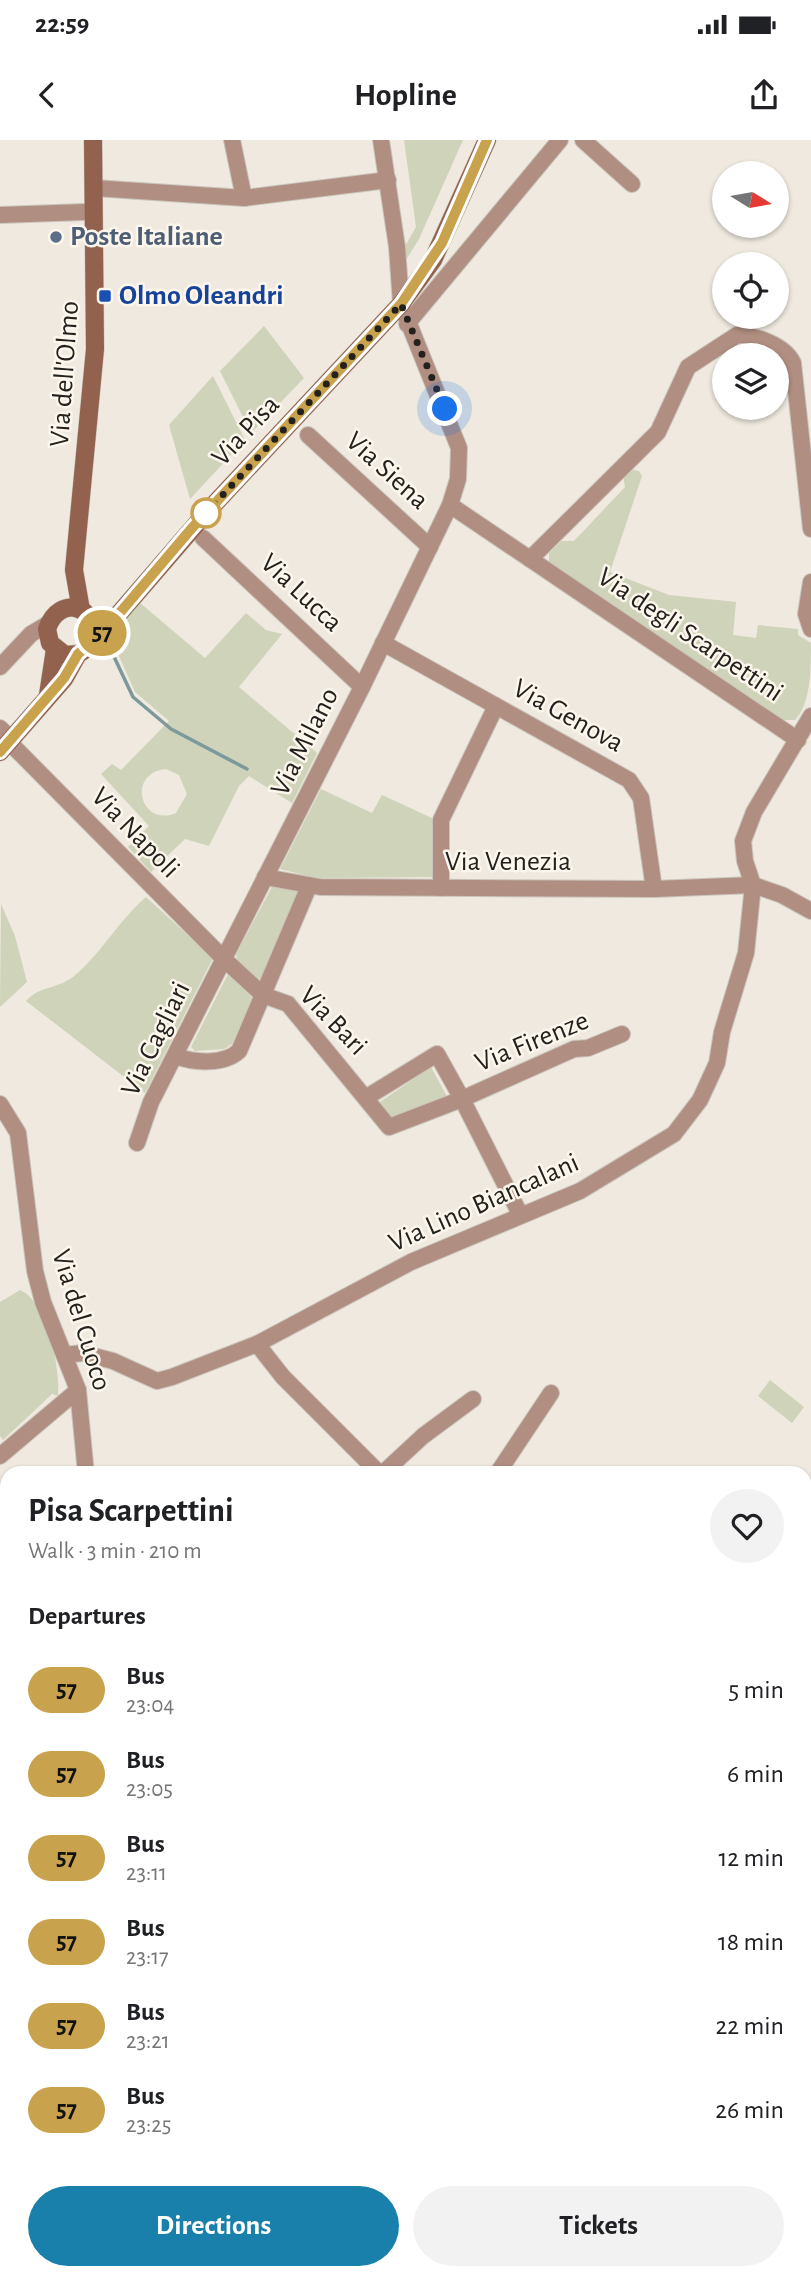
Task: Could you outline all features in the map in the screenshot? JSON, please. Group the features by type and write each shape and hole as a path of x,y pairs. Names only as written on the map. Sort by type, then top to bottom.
{"main road":[{"name":"Via dell'Olmo","path":"61,610 83,363 86,296 84,140"},
{"name":"Via dell'Olmo","path":"93,140 96,349 74,570 86,614 95,628 94,642"},
{"name":"Via Pisa","path":"94,642 131,596 401,304 442,243 487,140"},
{"name":"Via Pisa","path":"86,614 110,611 131,596"},
{"path":"48,695 52,646 48,624 61,610 86,614"},
{"path":"3,738 64,678 78,654 94,642"},
{"path":"52,646 65,655 78,654"}],"street":[{"path":"232,140 244,198"},
{"path":"381,140 388,180 401,304 407,324 456,436 459,468 450,505 430,547"},
{"path":"407,324 560,140"},
{"path":"583,140 632,184"},
{"path":"94,188 244,198 388,180"},
{"path":"0,215 84,212"},
{"path":"530,559 658,432 688,367 737,335 776,346 790,356 793,363 811,529"},
{"name":"Via Siena","path":"308,435 430,547"},
{"name":"Via degli Scarpettini","path":"450,505 798,740 811,716"},
{"name":"Via Lucca","path":"203,538 362,687"},
{"name":"Via Milano","path":"225,960 430,547"},
{"path":"811,582 806,614 811,629"},
{"path":"0,667 34,631 48,624"},
{"name":"Via Genova","path":"383,643 629,780 641,798 654,889"},
{"path":"20,647 52,646"},
{"path":"441,888 441,820 496,706"},
{"name":"Via Napoli","path":"3,738 225,960"},
{"path":"798,740 754,812 743,841 745,861 753,885 782,895 811,911"},
{"name":"Via Venezia","path":"265,877 309,886 654,889 753,885"},
{"name":"Via Lino Biancalani","path":"65,1355 82,1353 113,1361 156,1381 257,1344 411,1262 580,1191 622,1168 674,1134 700,1100 717,1063 722,1032 746,953 753,885"},
{"path":"176,1056 191,1060 222,1060 235,1055 309,886"},
{"name":"Via Bari","path":"225,960 263,995 288,1004 389,1127 462,1099"},
{"name":"Via Cagliari","path":"137,1143 151,1102 225,960"},
{"name":"Via Firenze","path":"462,1099 574,1049 588,1048 622,1034"},
{"path":"367,1097 437,1054 520,1214"},
{"name":"Via del Cuoco","path":"1,1109 18,1133 35,1271 43,1302 78,1390 85,1466"},
{"path":"257,1344 284,1377 373,1466"},
{"path":"0,1456 78,1390"},
{"path":"502,1466 551,1393"},
{"path":"390,1466 423,1436 473,1399"}],"green space":[{"path":"404,140 463,140 419,239 406,260 404,248 416,227"},
{"path":"264,326 304,378 251,433 220,371"},
{"path":"213,376 245,440 190,499 169,425"},
{"path":"630,469 639,471 642,476 610,572 669,595 736,602 733,635 756,638 758,625 798,629 798,635 811,643 811,663 807,695 795,720 783,720 549,562 549,553 561,541 574,541 625,487 623,475"},
{"path":"139,602 205,658 246,613 266,630 282,634 239,687 317,753 292,803 249,776 239,786 209,846 185,839 151,872 128,847 149,826 101,774 112,764 121,770 169,721 135,692 119,656 113,630","holes":["166,769 179,775 187,794 176,813 164,816 146,807 142,789 153,773"]},
{"path":"321,789 372,813 382,795 432,818 433,877 316,878 280,869"},
{"path":"273,885 297,892 298,896 262,979 257,980 237,959 236,954"},
{"path":"146,897 213,958 145,1093 26,1001 31,996 73,977"},
{"path":"1,904 15,936 27,982 0,1007"},
{"path":"228,974 231,974 253,999 232,1044 224,1049 195,1051 191,1047"},
{"path":"431,1067 450,1102 391,1123 380,1107 380,1102"},
{"path":"20,1290 30,1297 45,1322 57,1370 58,1396 52,1394 3,1440 0,1436 0,1302"},
{"path":"770,1380 804,1407 792,1423 758,1396"}],"waterway":[{"path":"108,644 133,697 171,729 247,769"}],"bus line":[{"name":"57","path":"0,752 64,678 78,654 91,646 131,596 192,528 401,304 442,243 487,140"}],"place":[{"name":"Poste Italiane","path":"56,237"},
{"name":"Olmo Oleandri","path":"105,296"}],"route":[{"path":"206,513 401,304 407,324 445,409"}]}
